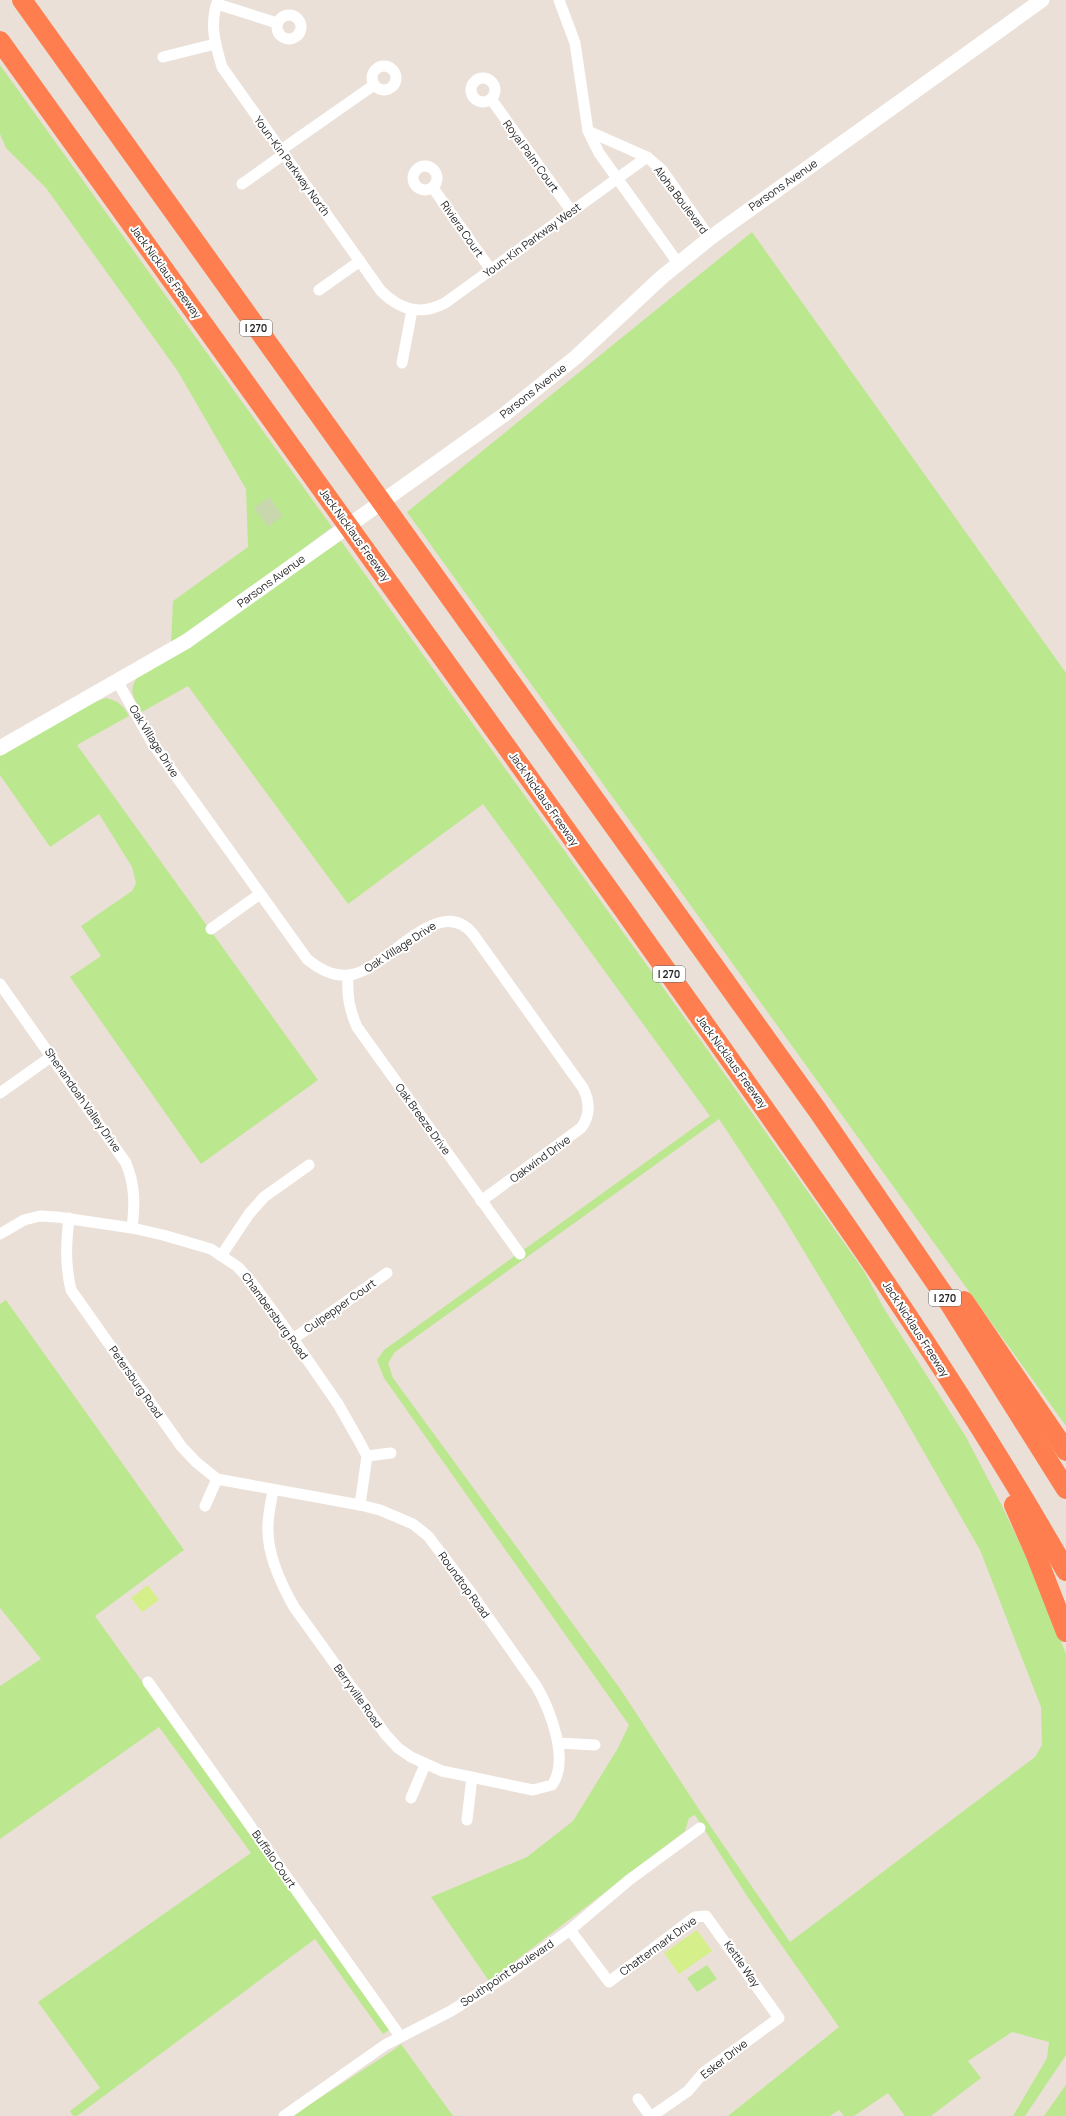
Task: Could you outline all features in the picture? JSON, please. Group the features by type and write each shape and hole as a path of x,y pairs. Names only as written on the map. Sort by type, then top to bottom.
{"highway":[{"name":"I 270","path":"22,0 818,1111 946,1298 1066,1489"},
{"name":"Jack Nicklaus Freeway","path":"0,41 766,1110 883,1278 963,1400 1066,1571"},
{"path":"818,1111 947,1277 1066,1452"},
{"path":"1019,1383 1066,1458"},
{"path":"963,1400 1022,1521 1066,1632"}],"street":[{"path":"559,0 575,43 588,131 599,153 678,263"},
{"name":"Parsons Avenue","path":"0,748 187,641 505,414 554,375 678,263 710,238 1042,0"},
{"path":"217,1 277,23"},
{"name":"Youn-Kin Parkway North","path":"217,1 212,24 215,44 222,67 388,298 404,308 412,310"},
{"path":"163,57 215,44"},
{"path":"242,184 282,152 374,85"},
{"name":"Royal Palm Court","path":"491,99 572,212"},
{"name":"Aloha Boulevard","path":"588,131 647,157 662,170 710,238"},
{"name":"Youn-Kin Parkway West","path":"412,310 429,310 437,307 491,270 647,157"},
{"name":"Riviera Court","path":"432,188 491,270"},
{"path":"318,290 360,261"},
{"path":"402,363 412,310"},
{"name":"Oak Village Drive","path":"117,681 153,744 307,959 330,973 348,976 366,970 428,927 442,921 450,921 465,926 473,934 583,1088 588,1097 589,1110"},
{"path":"211,929 260,894"},
{"name":"Oak Breeze Drive","path":"348,976 347,996 350,1012 357,1027 520,1254"},
{"name":"Shenandoah Valley Drive","path":"0,984 126,1163 133,1180 135,1204 132,1228"},
{"path":"0,1093 52,1056"},
{"name":"Oakwind Drive","path":"481,1201 576,1133 584,1124 589,1110"},
{"path":"221,1256 249,1214 264,1197 309,1165"},
{"name":"Chambersburg Road","path":"0,1234 24,1220 40,1216 69,1218 132,1228 211,1249 238,1267 253,1284 338,1404 367,1456"},
{"name":"Petersburg Road","path":"69,1218 66,1272 71,1290 181,1446 196,1462 217,1479 273,1490"},
{"name":"Culpepper Court","path":"293,1340 387,1273"},
{"path":"360,1505 367,1456 391,1453"},
{"path":"205,1506 217,1479"},
{"name":"Roundtop Road","path":"273,1490 360,1505 380,1510 413,1524 428,1536 469,1590 537,1687 551,1714 558,1743 558,1769 554,1782"},
{"name":"Berryville Road","path":"273,1490 268,1531 276,1570 282,1586 294,1606 386,1735 398,1748 425,1764 442,1771 533,1790 547,1787 554,1782"},
{"name":"Buffalo Court","path":"148,1682 400,2036"},
{"path":"558,1743 595,1745"},
{"path":"411,1798 425,1764"},
{"path":"467,1820 472,1777"},
{"name":"Southpoint Boulevard","path":"284,2116 400,2036 451,2011 488,1989 570,1930 629,1880 700,1828"},
{"name":"Chattermark Drive","path":"570,1930 609,1982 695,1917 702,1915"},
{"name":"Kettle Way","path":"702,1915 706,1916 717,1929 779,2018"},
{"name":"Esker Drive","path":"651,2116 688,2091 703,2073 779,2018"},
{"path":"638,2099 651,2116"}],"green space":[{"path":"0,65 332,527 267,576 171,643 173,601 248,547 246,489 177,370 46,188 6,148 0,134"},
{"path":"752,232 1066,673 1066,1426 407,512"},
{"path":"269,497 283,516 268,527 254,508"},
{"path":"341,541 677,1007 864,1271 883,1307 966,1437 1001,1504 1040,1586 1066,1654 1066,2055 1025,2116 1013,2116 1047,2058 1049,2042 1012,2032 968,2061 981,2078 931,2116 905,2116 888,2093 854,2116 844,2116 839,2110 830,2116 728,2116 839,2027 749,1899 695,1815 689,1818 685,1831 489,1981 431,1897 527,1857 573,1821 618,1748 629,1725 384,1378 377,1360 384,1350 710,1116 483,804 348,904 188,686 142,712 136,702 132,690 133,685 139,675","holes":["719,1119 779,1210 898,1407 980,1550 1041,1707 1042,1745 1035,1757 790,1942 700,1811 621,1690 393,1378 388,1363 395,1352"]},
{"path":"106,698 120,704 129,716 77,745 318,1080 201,1164 70,977 101,956 81,926 132,891 136,883 132,867 99,814 50,847 0,775 0,756 89,704"},
{"path":"6,1300 184,1550 95,1616 391,2029 383,2034 315,1939 77,2116 73,2116 70,2111 100,2088 38,2002 251,1853 159,1727 0,1839 0,1686 41,1659 0,1608 0,1304"},
{"path":"148,1585 159,1600 142,1612 131,1598"},
{"path":"697,1930 712,1951 679,1974 664,1953"},
{"path":"707,1965 717,1979 697,1992 687,1978"},
{"path":"401,2044 453,2116 292,2116 395,2049"},
{"path":"1066,2084 1066,2116 1044,2116 1065,2086"}]}
